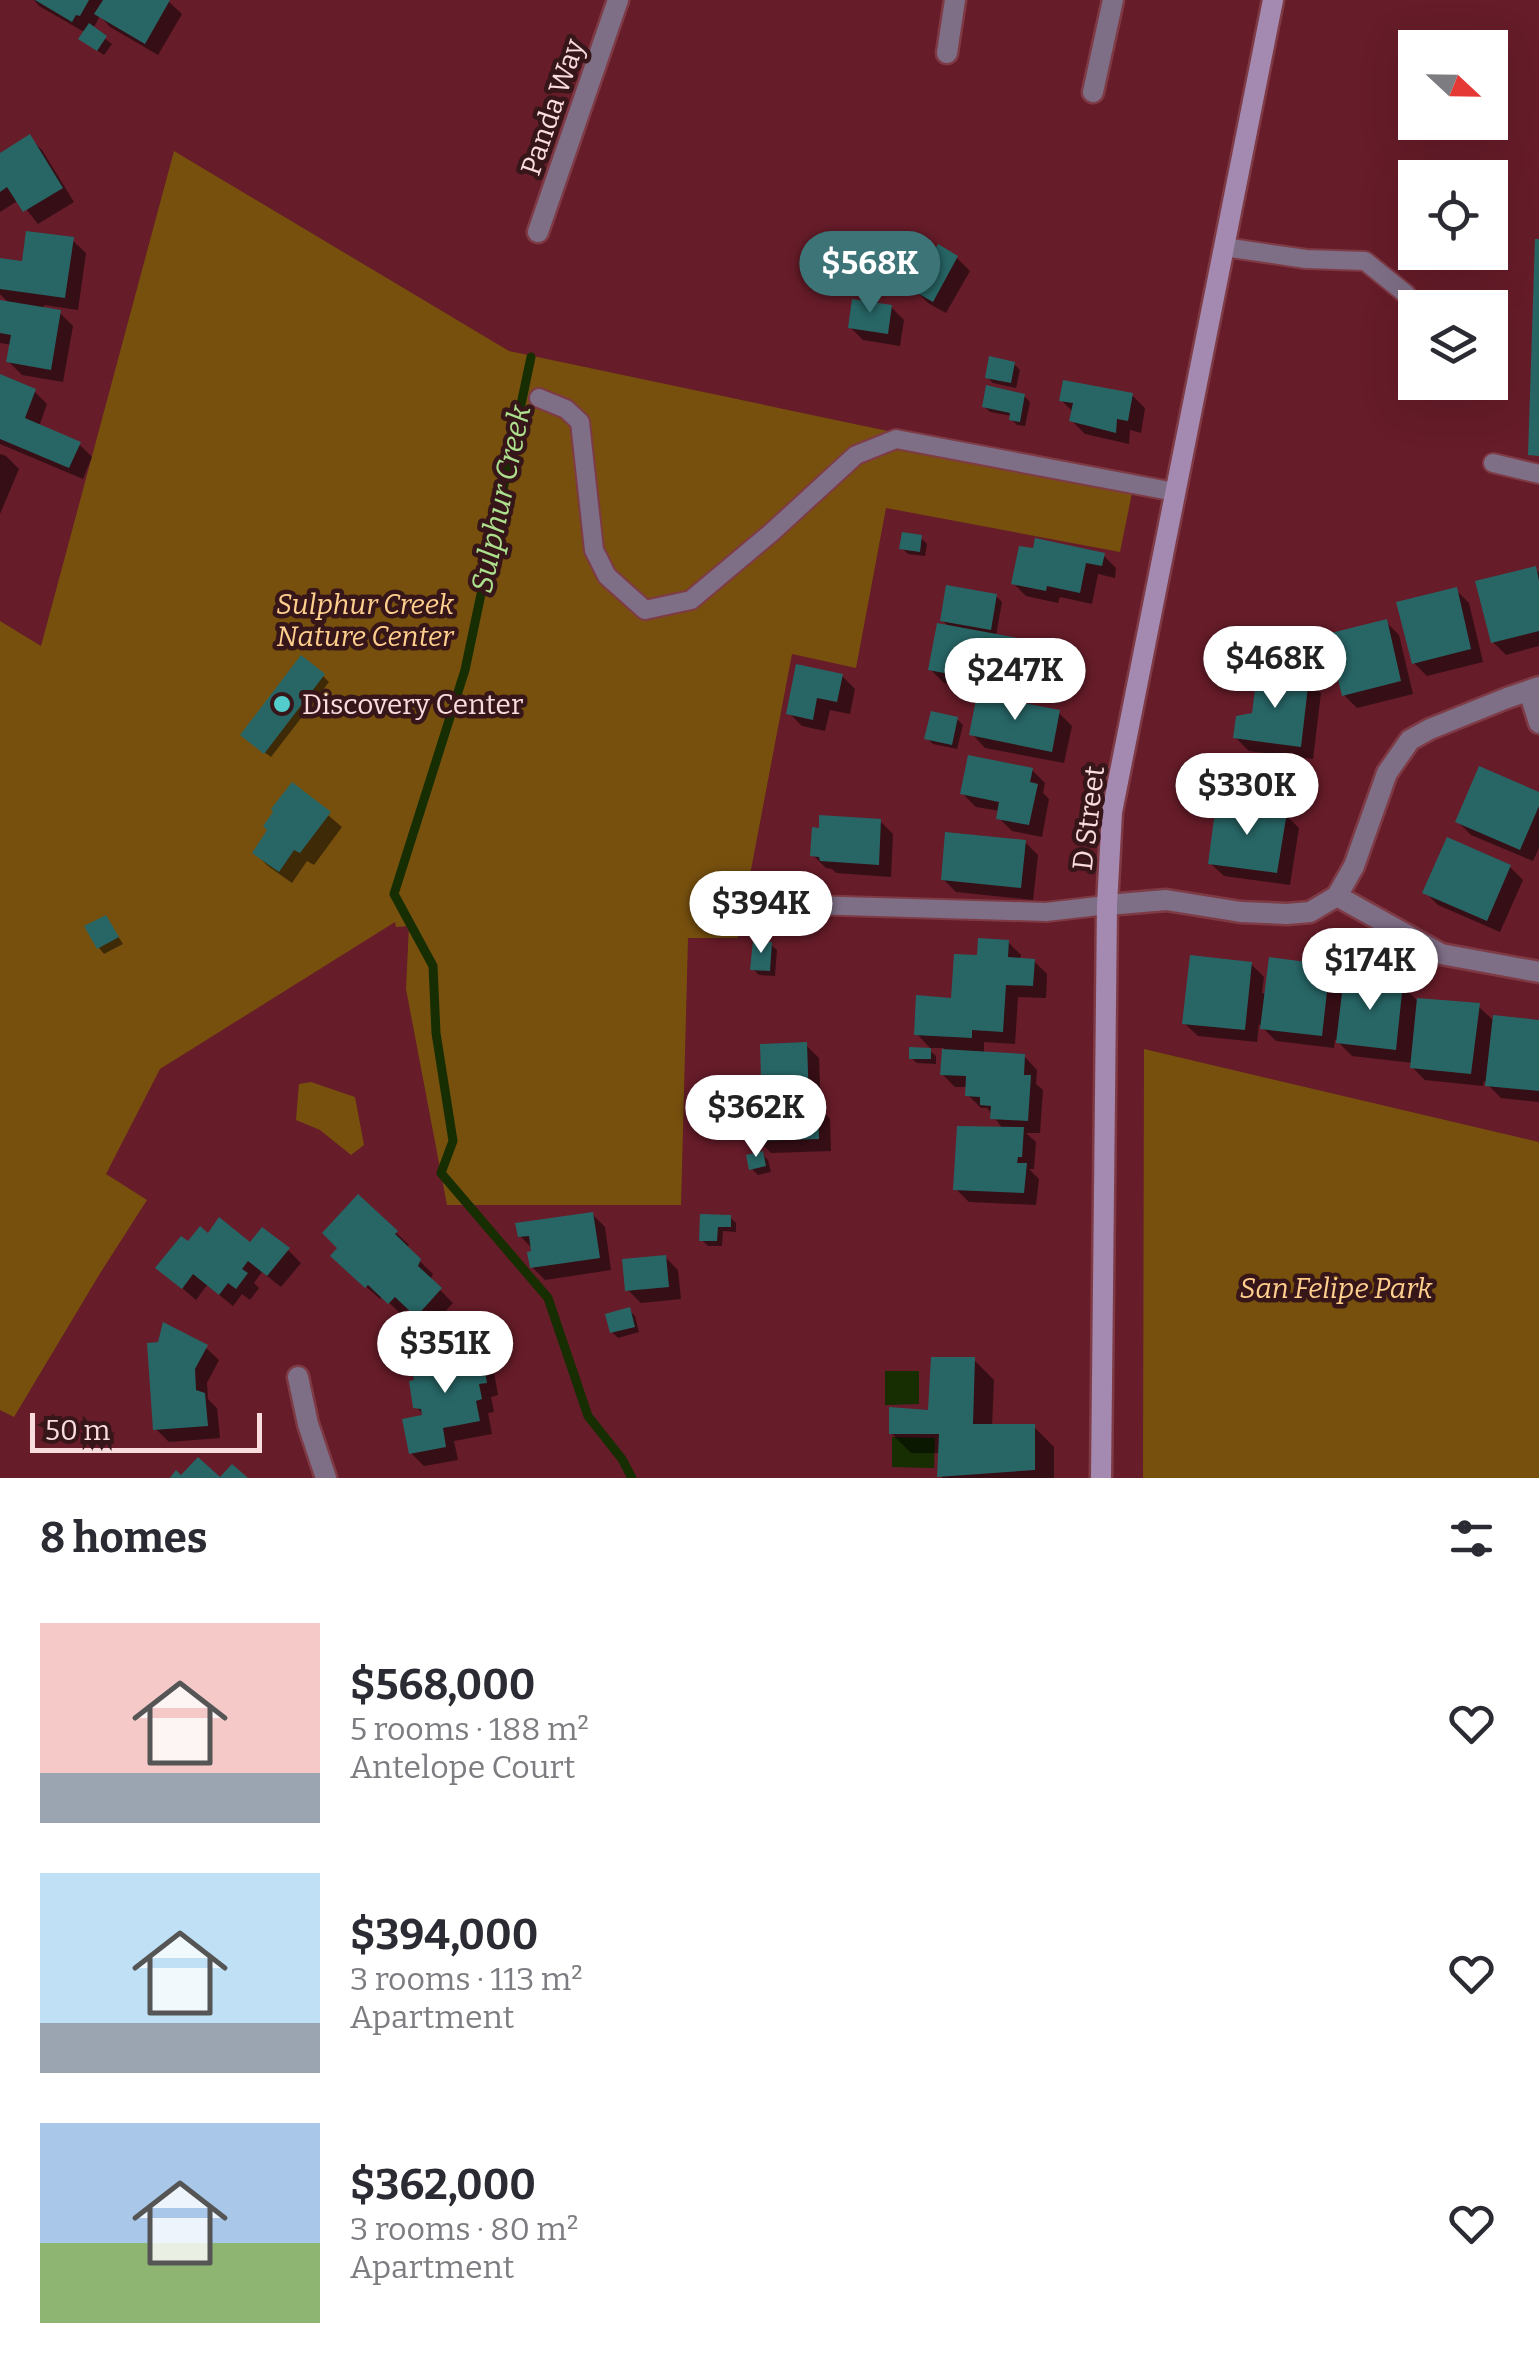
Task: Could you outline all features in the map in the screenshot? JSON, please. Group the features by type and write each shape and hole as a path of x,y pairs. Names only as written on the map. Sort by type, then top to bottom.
{"main road":[{"name":"D Street","path":"1101,1478 1106,904 1112,812 1273,0"}],"street":[{"name":"Panda Way","path":"538,232 618,0"},
{"path":"947,53 955,0"},
{"path":"1093,92 1113,0"},
{"path":"1106,904 1166,900 1241,912 1310,912 1337,896 1354,866 1387,773 1410,740 1534,689 1539,723"},
{"path":"1337,896 1441,954 1539,972"},
{"path":"298,1377 326,1478"}],"lane":[{"path":"1224,247 1306,259 1365,261 1401,290"},
{"path":"539,398 566,409 580,422 594,550 607,576 644,610 691,600 856,456 896,439 1175,492"},
{"path":"1493,463 1539,474"},
{"path":"810,905 1046,912 1106,904"}],"green space":[{"name":"Sulphur Creek Nature Center","path":"174,151 509,351 1134,483 1120,552 886,508 856,668 792,654 738,938 688,938 681,1205 447,1205 406,989 409,926 396,927 395,922 160,1069 106,1174 147,1200 14,1417 0,1410 0,621 41,646"},
{"name":"San Felipe Park","path":"1144,1049 1539,1142 1539,1478 1143,1478"},
{"path":"311,1082 355,1097 364,1145 351,1155 320,1130 296,1120 299,1084"}],"shaded area":[{"path":"885,1371 919,1371 919,1404 885,1405"},
{"path":"892,1437 935,1438 934,1468 892,1467"}],"building":[{"path":"35,0 89,0 72,22"},
{"path":"103,0 170,0 145,44 94,14"},
{"path":"89,23 107,36 97,51 78,39"},
{"path":"30,134 63,188 23,212 7,187 0,192 0,153"},
{"path":"26,231 74,237 65,298 0,289 0,258 22,261"},
{"path":"1535,239 1539,239 1539,456 1528,455"},
{"path":"938,244 958,256 933,302 912,290"},
{"path":"852,299 892,305 888,334 848,328"},
{"path":"0,300 61,310 51,370 6,362 11,335 0,333"},
{"path":"989,356 1015,362 1011,383 985,378"},
{"path":"0,374 36,389 25,418 81,442 69,468 0,439"},
{"path":"1063,380 1133,393 1128,421 1117,419 1116,433 1069,421 1073,403 1059,401"},
{"path":"986,385 1025,394 1020,422 1009,420 1010,413 982,407"},
{"path":"902,532 922,535 920,552 899,549"},
{"path":"1035,538 1105,553 1102,566 1086,563 1080,593 1011,584 1019,546 1033,548"},
{"path":"1536,566 1539,631 1491,643 1475,581"},
{"path":"946,585 997,594 991,630 940,621"},
{"path":"1457,587 1471,649 1412,664 1396,602"},
{"path":"1387,619 1401,681 1342,696 1327,634"},
{"path":"937,623 1066,647 1060,678 1049,676 1047,692 928,670"},
{"name":"Discovery Center","path":"301,655 325,674 264,754 240,735"},
{"path":"796,664 843,674 837,702 817,698 813,720 786,714"},
{"path":"1257,672 1309,678 1301,747 1233,738 1236,716 1252,713"},
{"path":"977,694 1060,710 1052,752 969,735"},
{"path":"931,711 958,717 952,745 924,739"},
{"path":"968,755 1033,768 1030,782 1038,784 1029,825 996,819 999,802 960,794"},
{"path":"1479,766 1539,792 1539,806 1520,850 1455,822"},
{"path":"292,782 331,812 300,853 294,850 279,872 252,853 267,830 263,826 273,812 271,809"},
{"path":"1216,804 1287,812 1277,873 1208,864"},
{"path":"819,815 881,819 879,865 820,861 819,857 810,856 812,827 819,828"},
{"path":"945,832 1026,840 1021,888 941,880"},
{"path":"1447,837 1511,865 1487,921 1422,893"},
{"path":"106,915 119,937 97,949 84,926"},
{"path":"978,938 1009,940 1008,957 1035,959 1033,986 1006,985 1003,1032 972,1030 972,1038 914,1035 916,995 951,998 954,954 977,955"},
{"path":"753,940 772,942 770,971 750,970"},
{"path":"1190,955 1252,962 1245,1030 1182,1024"},
{"path":"1269,957 1330,965 1322,1036 1260,1029"},
{"path":"1344,976 1403,983 1396,1050 1336,1043"},
{"path":"1417,998 1480,1003 1471,1074 1410,1068"},
{"path":"1493,1015 1539,1020 1539,1091 1485,1086"},
{"path":"807,1042 809,1104 818,1103 819,1139 756,1141 755,1115 762,1114 760,1044"},
{"path":"909,1047 931,1048 931,1059 909,1059"},
{"path":"942,1049 1025,1054 1024,1075 1031,1075 1028,1121 990,1119 991,1106 980,1105 980,1097 965,1096 966,1076 940,1075"},
{"path":"957,1126 1024,1127 1022,1157 1018,1157 1017,1163 1027,1163 1024,1193 953,1190"},
{"path":"763,1151 766,1166 749,1170 746,1155"},
{"path":"358,1194 398,1231 395,1234 421,1259 418,1266 442,1288 416,1317 395,1297 388,1304 368,1285 365,1288 330,1256 337,1248 322,1233"},
{"path":"593,1212 600,1258 530,1268 529,1236 518,1237 515,1223"},
{"path":"700,1214 731,1215 731,1227 718,1227 717,1241 699,1241"},
{"path":"219,1217 250,1242 262,1227 290,1248 267,1276 248,1261 242,1269 248,1273 236,1289 228,1283 219,1295 193,1274 182,1289 155,1268 181,1236 188,1241 200,1226 208,1233"},
{"path":"666,1255 669,1287 625,1291 622,1259"},
{"path":"630,1307 635,1327 610,1333 605,1314"},
{"path":"163,1322 208,1345 195,1369 196,1390 205,1393 208,1426 153,1430 147,1343 158,1342"},
{"path":"479,1340 487,1383 479,1384 482,1399 476,1401 480,1421 443,1428 446,1447 409,1454 402,1419 422,1415 421,1409 413,1408 411,1367 448,1361 445,1346"},
{"path":"931,1357 975,1357 973,1424 1035,1424 1035,1470 937,1477 939,1434 889,1434 889,1407 928,1410"},
{"path":"198,1457 220,1477 232,1464 248,1478 170,1478 176,1470 181,1475"}],"waterway":[{"name":"Sulphur Creek","path":"531,357 465,670 394,894 433,966 436,1033 453,1141 441,1173 548,1298 588,1416 632,1478"}],"place":[{"name":"Discovery Center","path":"282,704"}]}
